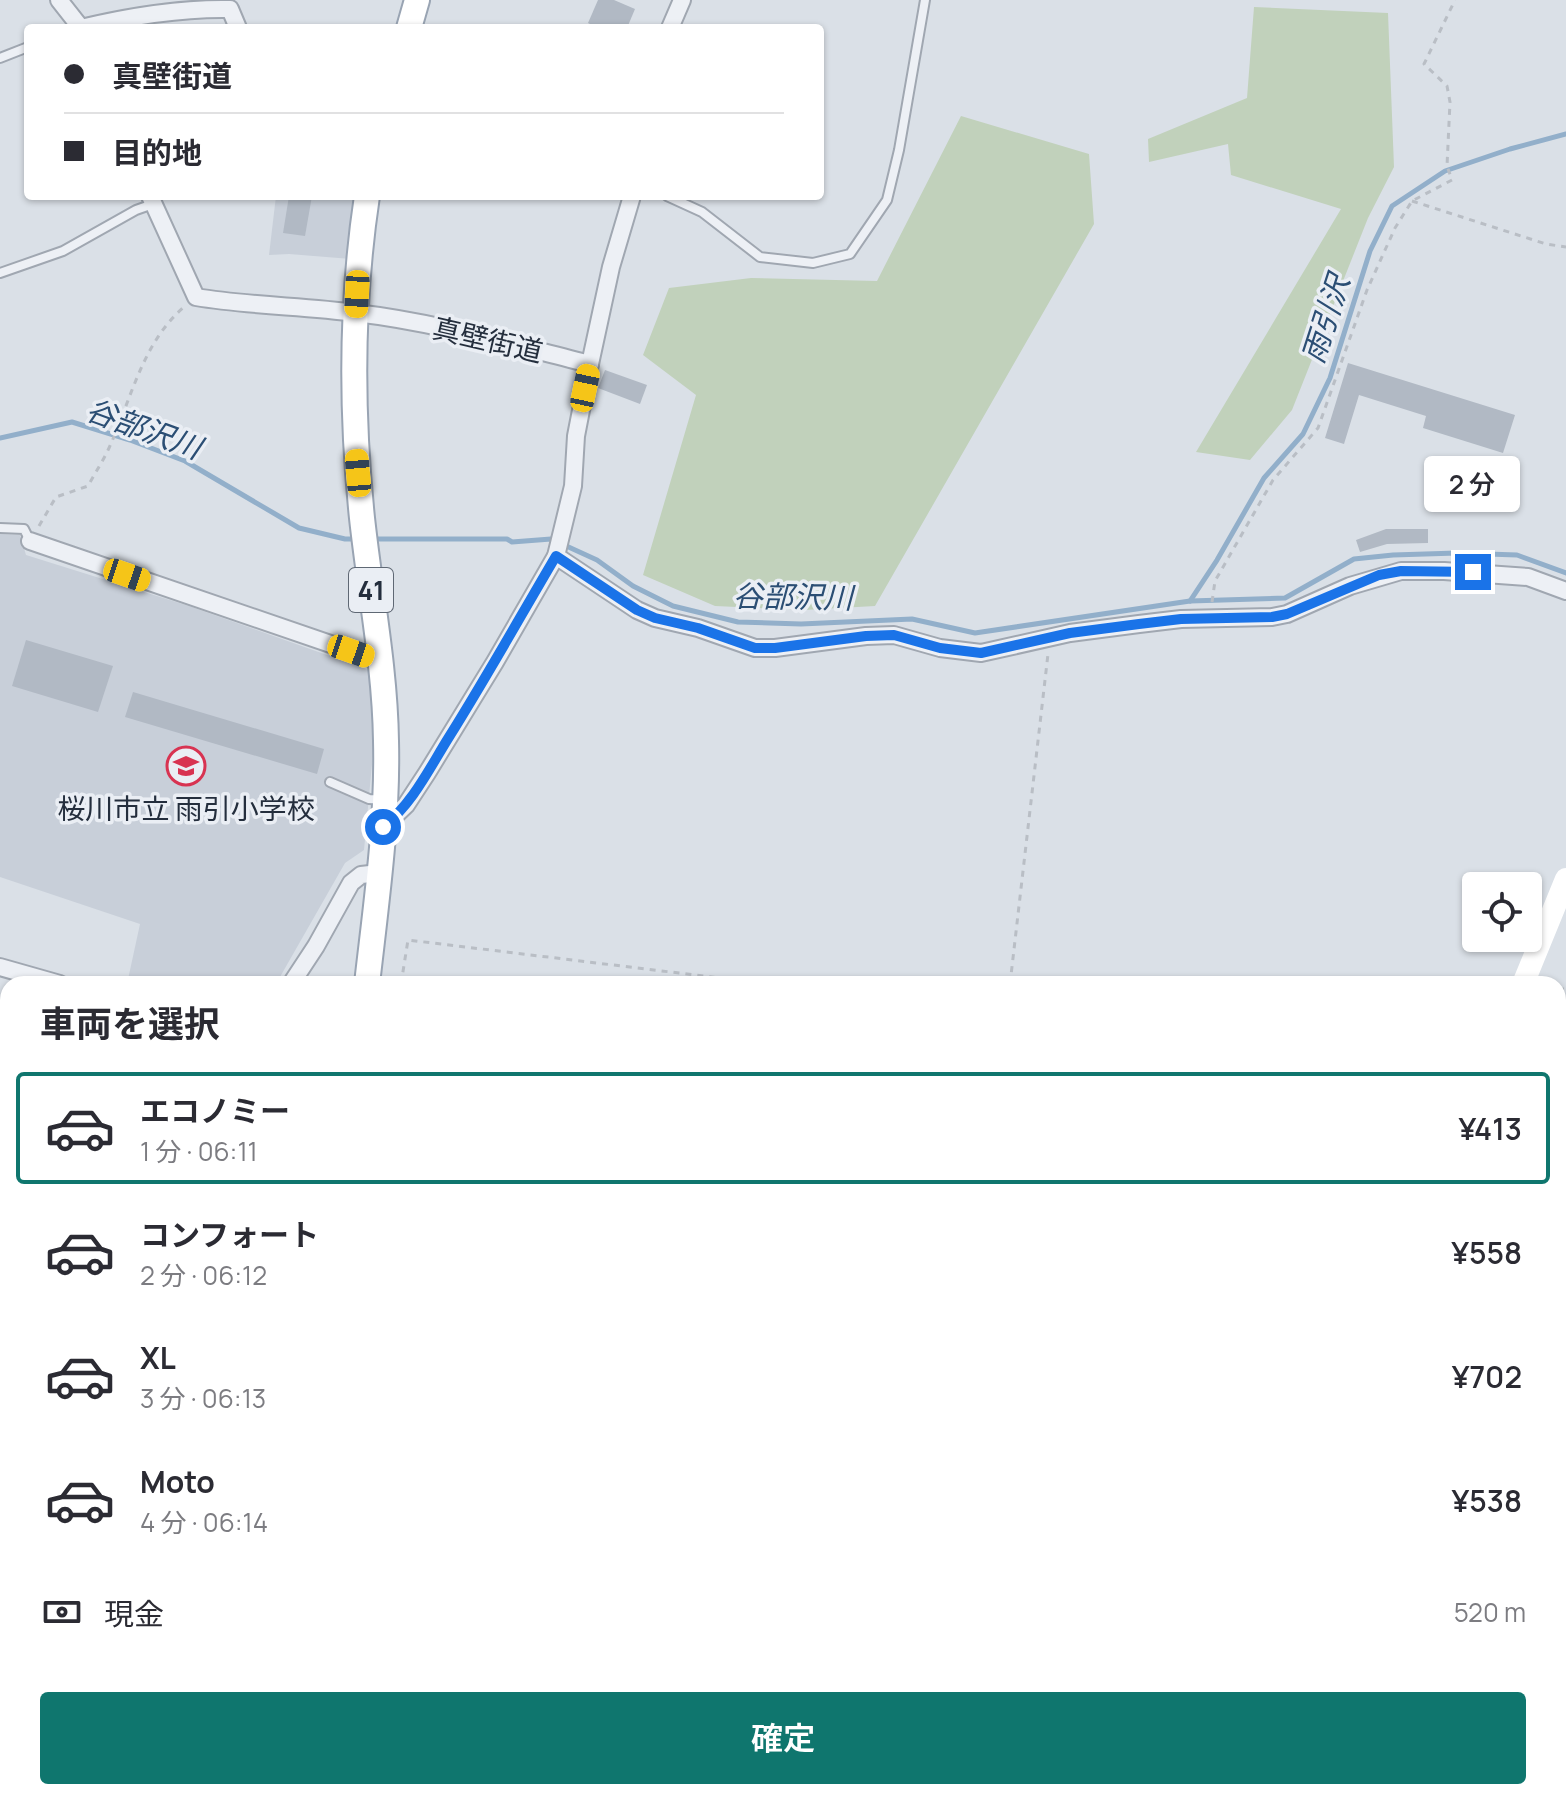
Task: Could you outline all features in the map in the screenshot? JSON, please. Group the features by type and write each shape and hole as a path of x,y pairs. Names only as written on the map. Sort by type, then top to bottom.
{"main road":[{"path":"410,24 417,0"},
{"name":"41","path":"366,200 356,313 356,449 386,742 383,827 368,976"}],"street":[{"path":"59,0 78,24"},
{"path":"672,24 682,0"},
{"path":"98,24 142,14 192,8 230,9 236,24"},
{"path":"152,200 196,297"},
{"path":"383,827 406,805 427,773 495,662 559,547 573,486 576,436 590,364 611,267 631,200"},
{"name":"真壁街道","path":"196,297 229,303 356,313 427,324 590,364"},
{"path":"30,541 380,661"},
{"path":"559,547 637,610 755,648 894,635 940,648 981,653 1070,633 1125,626 1210,618 1272,617 1287,614 1350,586 1401,571 1528,577 1566,591"},
{"path":"296,976 351,883 361,875 379,873"},
{"path":"1526,976 1566,879"},
{"path":"0,967 32,976"}],"lane":[{"path":"676,200 702,212 760,257 813,263 850,254 887,200 899,150 925,0"},
{"path":"0,58 24,49"},
{"path":"0,273 63,251 152,200"},
{"path":"0,528 24,529 30,541"},
{"path":"330,782 369,799 385,800"}],"path":[{"path":"1210,618 1215,581 1273,480 1318,428 1367,290 1395,228 1412,201 1452,180 1447,166 1450,102 1447,86 1424,64 1442,21 1455,0"},
{"path":"1412,201 1546,244 1566,247"},
{"path":"30,541 56,497 88,486 110,445 151,346 169,320 196,297"},
{"path":"1011,976 1050,639"},
{"path":"402,976 408,940 703,976"}],"shaded area":[{"path":"276,200 358,200 351,259 269,255"},
{"name":"桜川市立 雨引小学校","path":"0,534 20,535 26,555 189,606 369,670 375,732 364,850 345,863 281,976 129,976 140,924 0,877"}],"green space":[{"path":"1254,7 1388,13 1394,167 1368,218 1292,410 1250,460 1196,452 1341,209 1231,175 1228,144 1149,162 1148,139 1247,98"},
{"path":"961,116 1089,154 1094,224 875,606 804,610 715,606 643,575 696,395 643,355 669,288 751,278 877,281"}],"building":[{"path":"598,0 614,0 635,9 629,24 588,23"},
{"path":"288,200 311,200 305,236 283,233"},
{"path":"1348,363 1515,415 1503,453 1423,428 1426,416 1359,395 1344,444 1325,438"},
{"path":"605,370 647,385 640,404 598,388"},
{"path":"1386,529 1428,529 1428,543 1387,544 1360,552 1356,540"},
{"path":"26,640 113,666 98,712 12,686"},
{"path":"133,692 324,749 317,774 125,717"}],"waterway":[{"name":"雨引沢","path":"1190,601 1264,478 1303,434 1330,378 1370,251 1392,206 1445,171 1566,134"},
{"name":"谷部沢川","path":"0,438 72,422 185,461 299,528 345,539 359,539"},
{"name":"谷部沢川","path":"373,539 507,539 512,542 551,539 597,560 633,586 673,606 738,622 801,624 912,619 975,633 1190,601 1285,598 1354,559 1393,555 1517,555 1566,573"}],"place":[{"name":"桜川市立 雨引小学校","path":"186,766"}],"route":[{"path":"383,827 406,805 427,773 556,556 637,610 755,648 894,635 940,648 981,653 1070,633 1139,624 1181,619 1272,617 1287,614 1379,575 1401,571 1473,572"}]}
